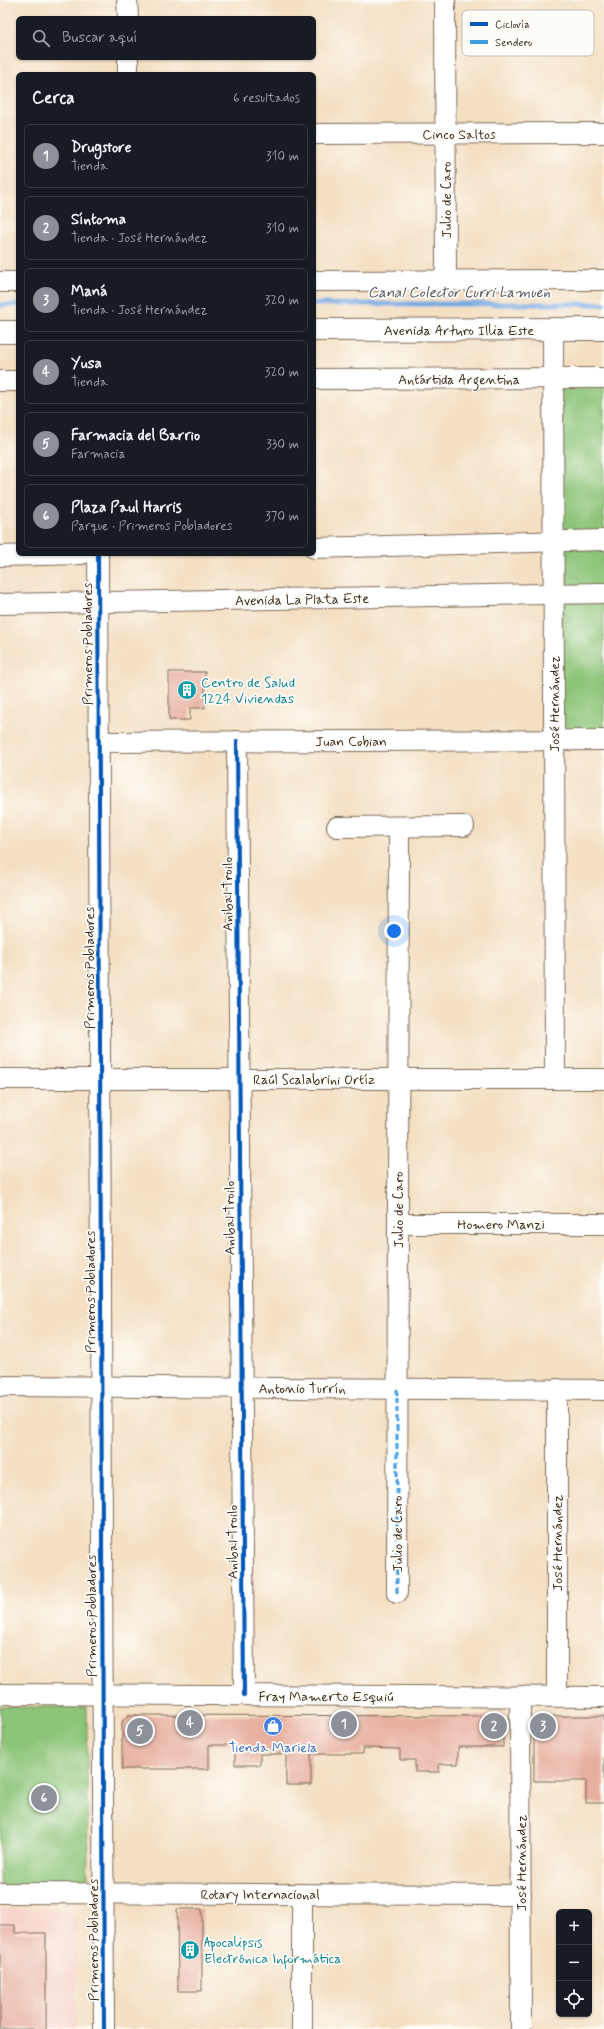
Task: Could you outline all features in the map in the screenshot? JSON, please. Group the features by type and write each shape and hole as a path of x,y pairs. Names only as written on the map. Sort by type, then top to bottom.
{"main road":[{"name":"Avenida Arturo Illia Este","path":"316,330 604,329"},
{"path":"0,332 16,332"}],"street":[{"path":"127,0 128,16"},
{"name":"Julio de Caro","path":"445,0 446,280"},
{"path":"128,60 128,72"},
{"name":"Cinco Saltos","path":"316,134 604,133"},
{"path":"316,281 604,280"},
{"path":"0,282 16,282"},
{"name":"José Hernández","path":"553,329 555,1079"},
{"name":"Antártida Argentina","path":"316,379 604,378"},
{"path":"0,381 16,381"},
{"path":"316,548 604,540"},
{"path":"0,556 16,556"},
{"name":"Primeros Pobladores","path":"98,556 104,2029"},
{"name":"Avenida La Plata Este","path":"0,604 604,593"},
{"name":"Juan Cobian","path":"98,742 604,740"},
{"name":"Anibal Troilo","path":"237,741 244,1695"},
{"path":"337,827 464,826"},
{"name":"Julio de Caro","path":"397,1592 399,827"},
{"name":"Raúl Scalabrini Ortíz","path":"0,1079 604,1079"},
{"name":"Homero Manzi","path":"398,1224 604,1224"},
{"name":"Antonio Turrín","path":"0,1386 604,1390"},
{"name":"José Hernández","path":"557,1389 557,1696"},
{"name":"Fray Mamerto Esquiú","path":"0,1694 604,1697"},
{"name":"José Hernández","path":"520,1696 521,2029"},
{"name":"Rotary Internacional","path":"0,1893 520,1895"},
{"path":"302,1894 302,2029"}],"shaded area":[{"path":"0,1909 66,1909 77,1921 76,2029 0,2029"}],"green space":[{"path":"561,386 604,386 604,732 561,732"},
{"path":"0,1707 87,1707 88,1890 0,1890"}],"building":[{"name":"Centro de Salud 1224 Viviendas","path":"169,672 205,672 205,708 190,708 190,720 169,720"},
{"path":"129,1715 495,1716 503,1724 503,1747 458,1747 458,1764 439,1764 439,1772 415,1772 415,1760 400,1760 400,1749 363,1748 363,1754 311,1754 311,1785 286,1785 286,1754 260,1754 260,1765 235,1765 235,1745 209,1745 209,1769 122,1769 122,1722"},
{"path":"540,1716 604,1716 604,1803 586,1803 586,1781 534,1781 534,1724"},
{"name":"Apocalipsis Electrónica Informática","path":"177,1909 202,1909 202,1991 178,1991"},
{"path":"0,1925 15,1925 15,1933 46,1933 46,2029 0,2029"}],"waterway":[{"name":"Canal Colector Curri Lamuen","path":"316,304 604,304"},
{"name":"Canal Colector Curri Lamuen","path":"0,305 16,305"}],"marked path":[{"path":"397,1389 397,1593"}],"cycle path":[{"path":"98,556 104,2029"},
{"path":"237,741 244,1695"}],"place":[{"name":"Centro de Salud 1224 Viviendas","path":"187,690"},
{"name":"Yusa","path":"190,1723"},
{"name":"Drugstore","path":"344,1724"},
{"name":"Tienda Mariela","path":"273,1726"},
{"name":"Síntoma","path":"494,1726"},
{"name":"Maná","path":"543,1726"},
{"name":"Farmacia del Barrio","path":"140,1731"},
{"name":"Plaza Paul Harris","path":"44,1798"},
{"name":"Apocalipsis Electrónica Informática","path":"190,1950"}]}
